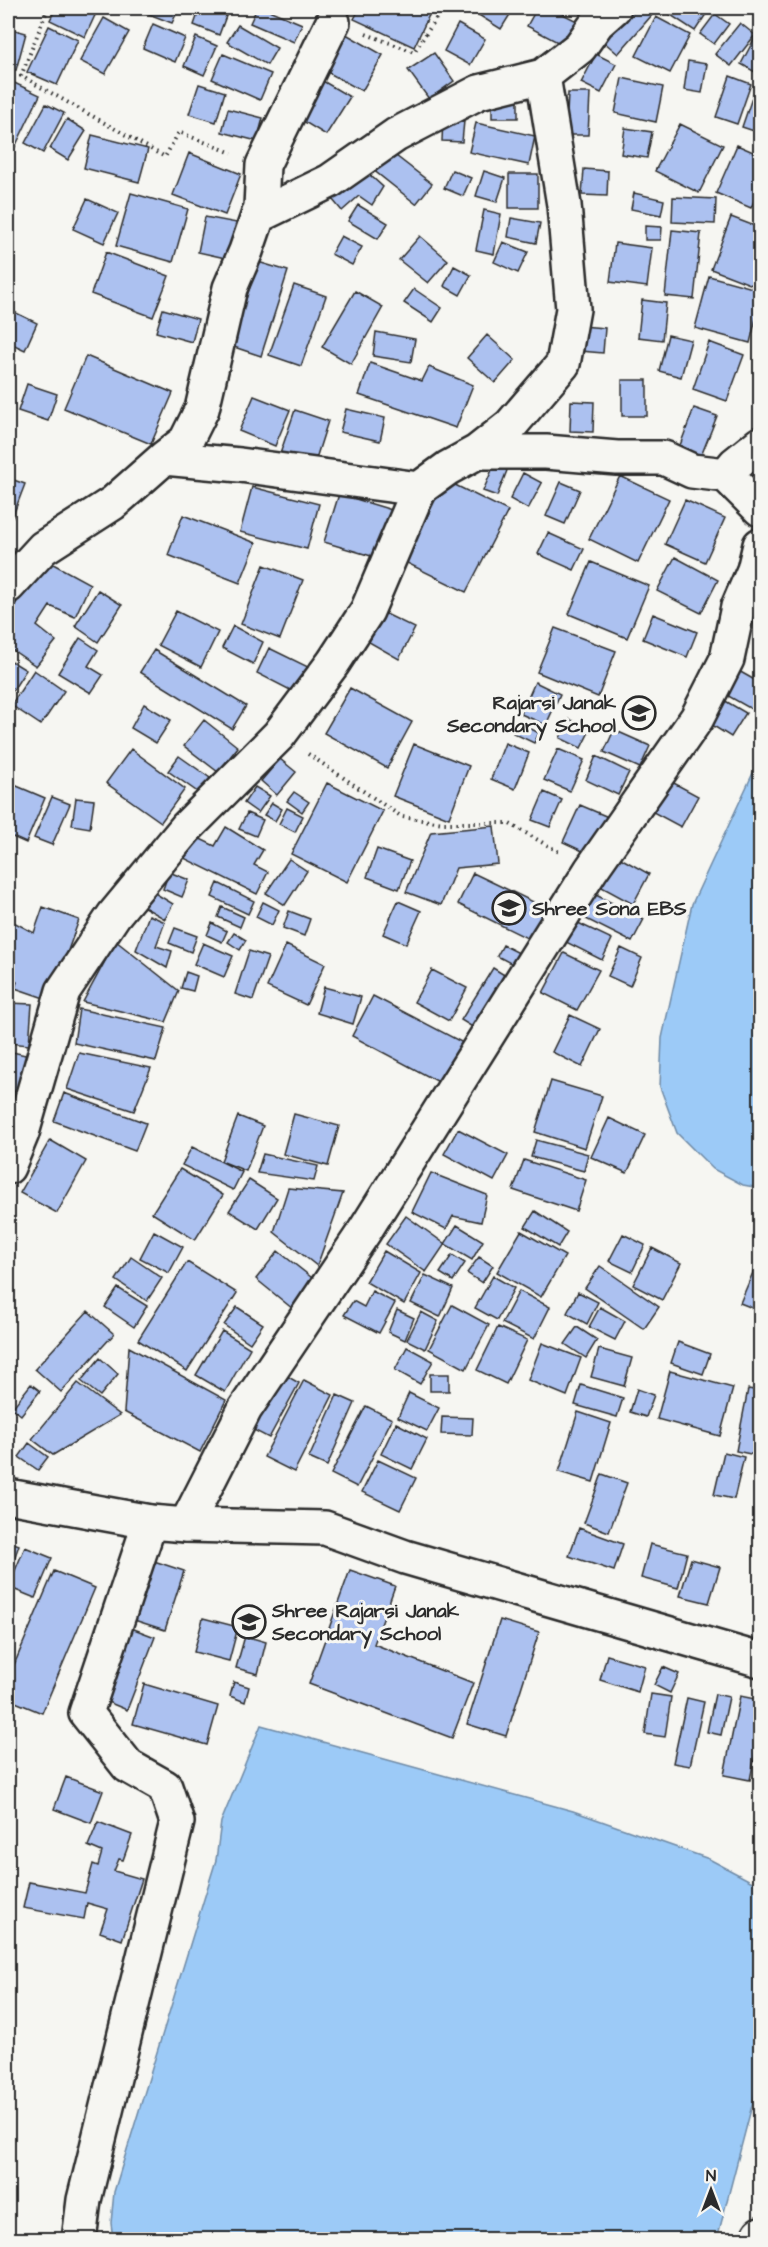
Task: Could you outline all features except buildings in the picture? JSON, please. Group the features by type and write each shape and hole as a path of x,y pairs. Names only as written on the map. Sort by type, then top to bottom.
{"street":[{"path":"258,216 330,181 396,135 479,92 543,76 580,47 597,23 614,8"},
{"path":"8,586 43,548 113,503 186,441 202,409 230,288 261,207 263,165 333,22"},
{"path":"8,1167 25,1123 63,991 114,915 186,828 279,735 333,663 367,611 419,489 448,468 477,452 510,426 563,364 573,309 564,205 543,76"},
{"path":"726,476 735,464 760,444"},
{"path":"477,452 546,452 617,458 664,458 692,471 726,476 760,509"},
{"path":"164,458 240,465 419,489"},
{"path":"186,1525 245,1410 364,1232 591,870 696,718 727,659 738,607 754,570 760,545"},
{"path":"8,1496 150,1522 325,1528 405,1557 760,1660"},
{"path":"80,2240 84,2200 177,1822 165,1787 128,1766 86,1713 150,1522"},
{"path":"757,2240 760,2234"}],"path":[{"path":"48,8 21,76 165,157 179,132 263,165"},
{"path":"333,22 414,52 443,8"},
{"path":"279,735 402,817 443,823 508,823 591,870"}],"water":[{"path":"760,758 760,1188 743,1185 713,1169 677,1133 660,1087 662,1038 692,904"},
{"path":"261,1725 573,1811 709,1859 760,1886 760,2075 717,2239 113,2239 111,2223 114,2192 216,1860 221,1822"}],"place":[{"name":"Rajarsi Janak Secondary School","path":"639,713"},
{"name":"Shree Sona EBS","path":"509,908"},
{"name":"Shree Rajarsi Janak Secondary School","path":"249,1622"}]}
